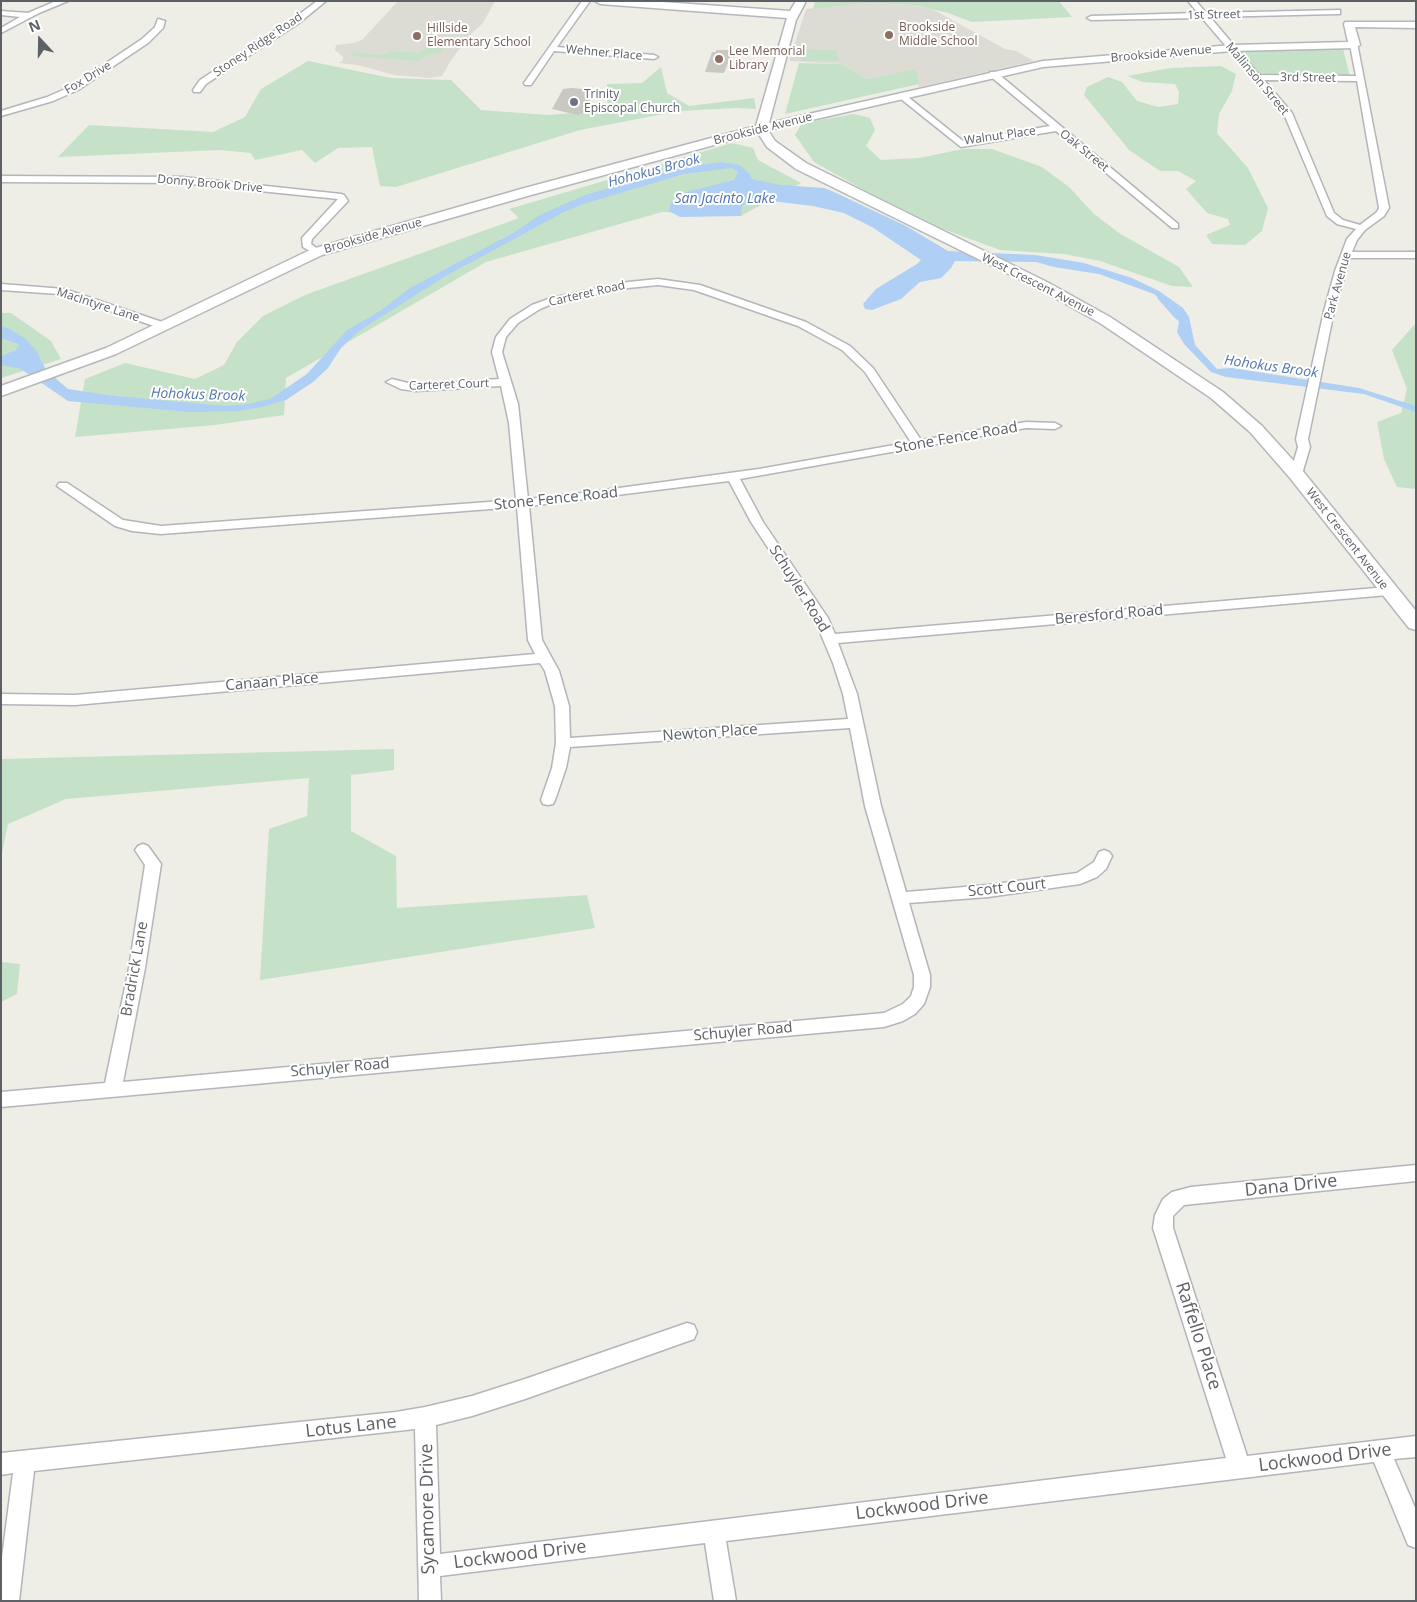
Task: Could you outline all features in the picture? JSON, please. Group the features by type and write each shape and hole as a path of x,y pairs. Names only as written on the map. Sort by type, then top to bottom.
{"main road":[{"path":"600,1 795,15"},
{"path":"762,129 787,34 800,1"},
{"path":"1349,24 1416,25"},
{"name":"Park Avenue","path":"1349,24 1354,45"},
{"name":"Brookside Avenue","path":"1,391 111,351 317,252 526,192 796,120 1043,64 1232,48 1354,45"},
{"path":"766,114 780,119 796,120"},
{"name":"West Crescent Avenue","path":"762,129 771,144 801,166 1042,285 1105,320 1217,396 1256,429 1296,474 1416,624"}],"street":[{"path":"1,31 28,15 64,1"},
{"name":"Stoney Ridge Road","path":"197,90 202,82 296,21 322,1"},
{"path":"528,83 586,1"},
{"name":"Mallinson Street","path":"1192,1 1288,113 1330,214 1340,222 1362,228"},
{"path":"1327,1 1349,24"},
{"name":"1st Street","path":"1091,18 1337,12"},
{"path":"1,13 28,15"},
{"name":"Fox Drive","path":"1,114 50,99 75,88 146,41 160,28 161,21"},
{"name":"Park Avenue","path":"1296,474 1304,447 1302,439 1329,311 1346,255 1352,239 1362,228 1380,214 1384,208 1358,79 1354,45"},
{"name":"Wehner Place","path":"553,48 654,57"},
{"name":"Oak Street","path":"993,74 1175,226"},
{"name":"3rd Street","path":"1257,77 1358,79"},
{"name":"Walnut Place","path":"900,95 961,144 1056,128"},
{"name":"Donny Brook Drive","path":"1,179 182,180 342,197 343,201 306,238 306,245 317,252"},
{"path":"1346,255 1416,255"},
{"name":"Carteret Road","path":"548,800 559,768 563,743 562,706 557,684 535,640 515,423 497,352 497,347 507,328 525,313 551,301 567,297 628,284 658,282 684,284 802,324 846,348 869,370 918,444"},
{"name":"MacIntyre Lane","path":"1,287 60,291 164,326"},
{"name":"Carteret Court","path":"392,382 405,387 416,388 506,382"},
{"name":"Stone Fence Road","path":"63,486 119,523 147,530 522,503 733,477 1026,425 1056,426"},
{"name":"Schuyler Road","path":"1,1100 884,1020 898,1016 909,1009 918,999 922,987 922,975 873,806 858,723 850,694 821,618 757,522 733,477"},
{"name":"Beresford Road","path":"830,639 1388,590"},
{"name":"Canaan Place","path":"1,699 75,700 544,658"},
{"name":"Newton Place","path":"563,743 858,723"},
{"name":"Bradrick Lane","path":"112,1089 137,968 153,864 143,850"},
{"name":"Scott Court","path":"900,898 988,891 1080,878 1091,873 1100,865 1104,856"},
{"name":"Dana Drive","path":"1170,1205 1179,1198 1191,1195 1416,1173"},
{"name":"Raffello Place","path":"1170,1205 1164,1216 1163,1228 1240,1468"},
{"name":"Lotus Lane","path":"1,1464 396,1422 425,1417 472,1406 525,1389 687,1332"},
{"name":"Sycamore Drive","path":"425,1417 430,1601"},
{"name":"Lockwood Drive","path":"429,1566 1416,1446"},
{"path":"1380,1451 1416,1537"},
{"path":"8,1601 25,1461"},
{"path":"714,1532 725,1601"}],"shaded area":[{"name":"Hillside Elementary School","path":"398,1 495,1 483,23 472,33 451,60 442,76 429,78 394,75 358,65 339,63 343,60 343,57 335,50 336,45 362,40"},
{"name":"Brookside Middle School","path":"867,3 914,5 934,10 1005,49 1016,51 1034,61 919,87 916,70 867,79 842,64 789,61 806,9"}],"green space":[{"path":"815,1 1059,1 1072,17 972,22 948,13 914,5 867,3 813,9"},
{"path":"428,47 443,48 440,52 428,55 417,61 351,56 354,53 348,51 378,55 387,54 391,51 419,53"},
{"path":"798,49 836,50 839,61 802,61"},
{"path":"1343,49 1350,77 1261,76 1238,51"},
{"path":"308,61 391,78 451,80 481,110 548,115 608,110 607,84 642,83 661,67 667,93 689,106 754,98 756,109 736,108 679,111 580,130 396,187 380,186 372,147 338,148 315,163 302,150 255,160 251,153 220,150 58,157 89,125 213,132 245,117 261,89"},
{"path":"799,63 842,64 867,79 916,69 919,84 785,114"},
{"path":"1221,66 1236,74 1232,91 1219,114 1217,133 1248,168 1268,208 1262,231 1245,245 1212,244 1206,235 1230,225 1228,219 1207,213 1186,189 1196,181 1178,171 1160,171 1129,150 1084,95 1087,87 1108,77 1122,82 1137,101 1158,107 1178,104 1179,92 1175,84 1142,82 1128,76 1170,68"},
{"path":"854,114 870,118 875,130 866,146 881,160 919,158 963,149 992,149 1042,167 1069,187 1094,214 1119,233 1179,267 1193,287 1172,286 1100,261 1064,254 1000,250 943,229 864,190 814,162 795,135 802,123"},
{"path":"732,143 753,148 758,160 801,183 741,216 662,212 486,262 286,378 284,415 215,425 75,437 85,379 125,363 195,379 224,365 237,342 263,316 305,295 519,218 509,209"},
{"path":"1,313 11,313 51,341 61,359 1,378"},
{"path":"1416,325 1416,489 1397,487 1384,459 1377,422 1401,413 1407,389 1392,350"},
{"path":"394,749 394,770 351,775 351,831 396,856 397,908 587,895 595,928 260,980 269,829 307,816 309,778 66,799 8,824 1,858 1,759"},
{"path":"1,962 20,964 17,994 1,1002"}],"water":[{"name":"San Jacinto Lake","path":"722,162 739,165 748,172 752,179 780,185 824,188 906,226 948,251 1035,255 1084,263 1132,278 1159,291 1183,308 1189,317 1195,345 1217,369 1232,368 1359,388 1416,406 1416,412 1364,394 1226,377 1211,372 1184,344 1177,332 1179,322 1169,307 1154,294 1099,274 1054,267 1036,262 955,261 941,278 920,282 901,299 872,310 865,309 863,304 876,289 921,260 872,227 844,213 813,206 753,199 742,206 741,216 680,217 669,211 671,203 686,192 734,180 738,172 732,168 684,174 584,204 564,212 444,277 359,331 341,348 328,368 313,382 286,400 262,407 238,411 190,412 68,401 18,368 1,365 1,356 16,350 19,346 1,338 1,326 23,337 36,350 46,370 68,389 115,396 225,406 248,404 270,399 307,374 347,330 380,311 410,288 513,233 540,215 585,195 683,167"}],"building":[{"name":"Lee Memorial Library","path":"716,50 729,50 732,53 724,73 705,72 712,52 716,52"},
{"name":"Trinity Episcopal Church","path":"563,89 594,90 588,100 590,100 587,111 578,115 552,109"}],"waterway":[{"name":"Hohokus Brook","path":"1159,298 1177,318"}],"place":[{"name":"Brookside Middle School","path":"889,35"},
{"name":"Hillside Elementary School","path":"417,36"},
{"name":"Lee Memorial Library","path":"719,59"},
{"name":"Trinity Episcopal Church","path":"574,102"}]}
